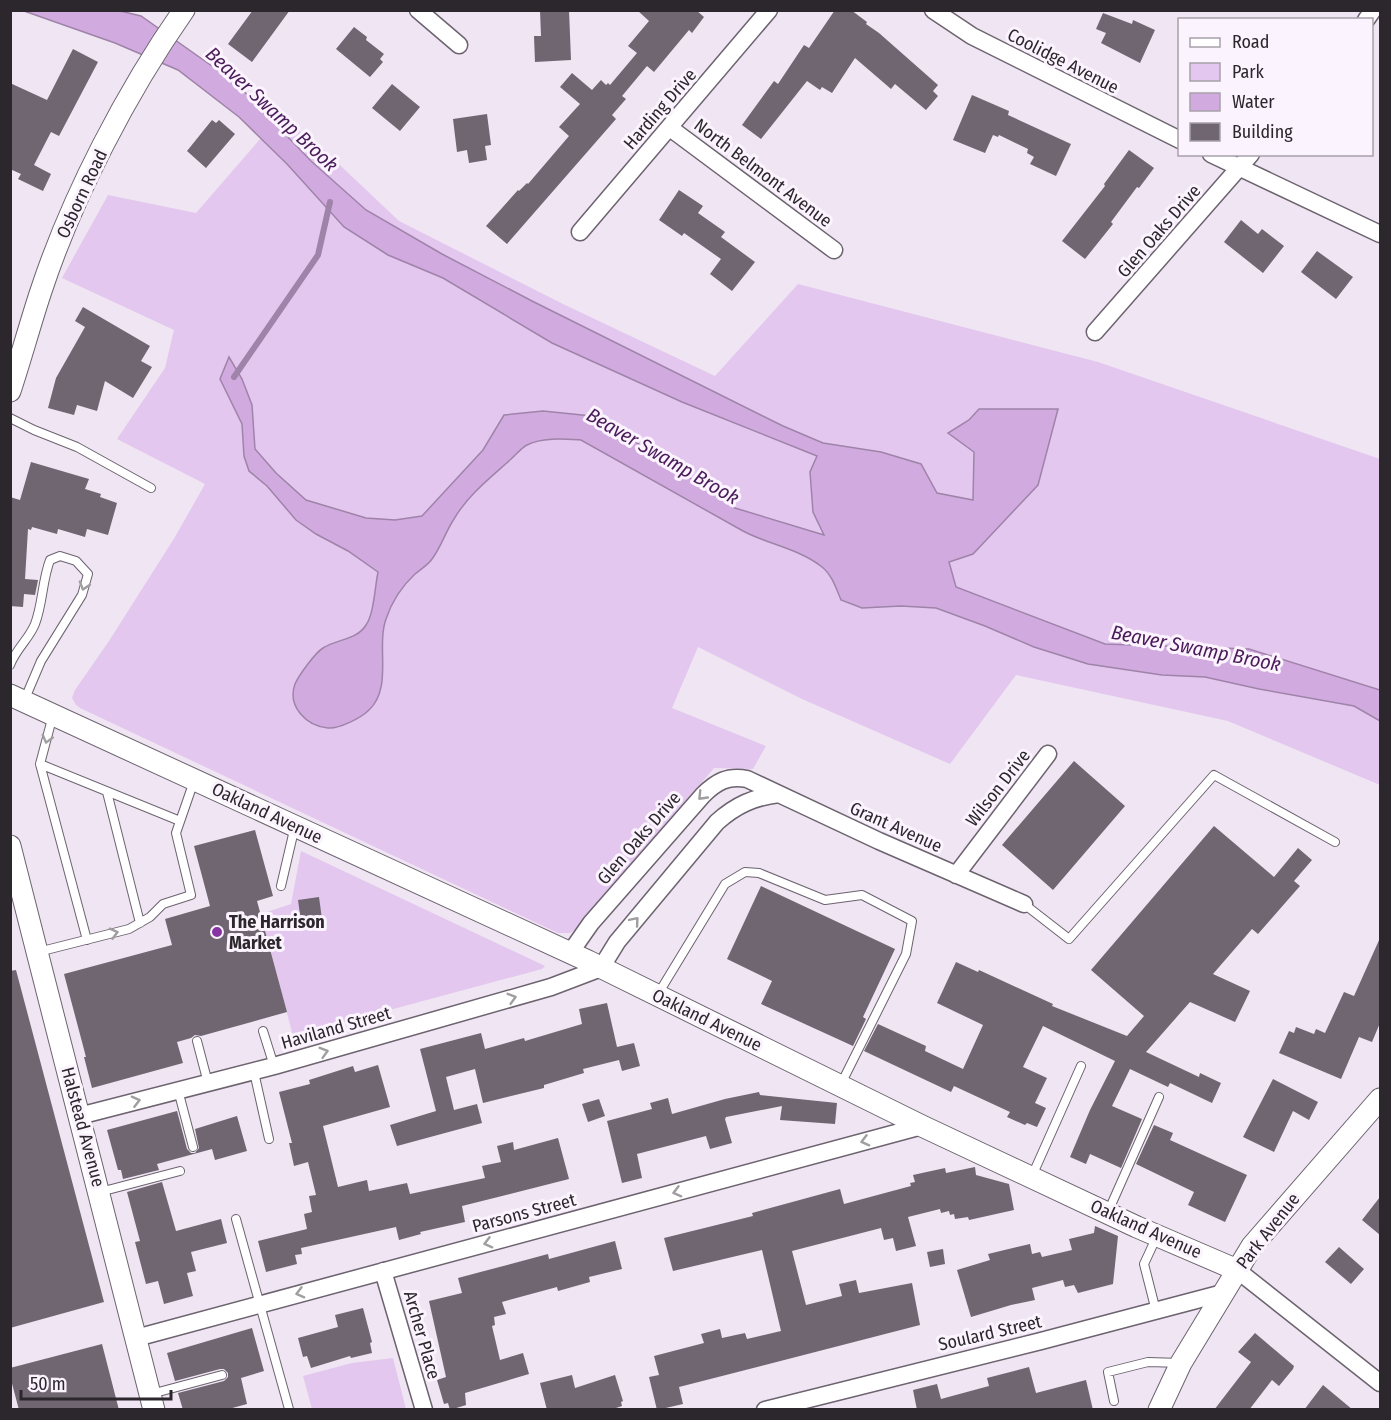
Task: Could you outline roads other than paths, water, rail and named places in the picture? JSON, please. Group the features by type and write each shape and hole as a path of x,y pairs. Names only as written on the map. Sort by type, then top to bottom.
{"street":[{"path":"418,10 459,45"},
{"name":"Harding Drive","path":"580,232 769,10"},
{"name":"Coolidge Avenue","path":"933,10 972,36 1178,139"},
{"name":"Osborn Road","path":"10,392 41,290 66,224 116,123 180,16"},
{"name":"North Belmont Avenue","path":"670,128 834,250"},
{"path":"1215,156 1380,234"},
{"name":"Glen Oaks Drive","path":"1095,332 1249,156"},
{"name":"Oakland Avenue","path":"17,698 570,953 922,1126 1237,1270 1380,1383"},
{"name":"Wilson Drive","path":"956,874 1048,754"},
{"name":"Glen Oaks Drive","path":"570,953 591,923 703,795 722,780 738,777 753,782"},
{"name":"Grant Avenue","path":"753,782 1024,904"},
{"path":"601,968 617,942 717,822 745,802 761,796 779,794"},
{"name":"Halstead Avenue","path":"10,846 152,1402"},
{"name":"Haviland Street","path":"79,1116 254,1072 551,987 601,968"},
{"name":"Park Avenue","path":"1160,1410 1181,1363 1251,1246 1380,1099"},
{"name":"Parsons Street","path":"136,1338 922,1126"},
{"name":"Archer Place","path":"383,1271 424,1410"},
{"name":"Soulard Street","path":"765,1410 1223,1293"}],"lane":[{"path":"10,418 77,447 150,488"},
{"path":"10,664 35,623 45,573 50,560 60,556 76,561 88,574 82,595 17,698"},
{"path":"53,714 40,764 87,940"},
{"path":"40,764 180,822"},
{"path":"1024,904 1069,939 1214,775 1335,842"},
{"path":"37,952 129,928 150,917 163,904 191,895 176,833 194,780"},
{"path":"107,792 140,923"},
{"path":"281,886 295,826"},
{"path":"657,996 725,884 744,873 759,873 825,900 862,895 912,921 906,954 840,1087"},
{"path":"263,1030 274,1066"},
{"path":"197,1041 208,1083"},
{"path":"1032,1177 1081,1066"},
{"path":"254,1072 269,1139"},
{"path":"178,1090 193,1148"},
{"path":"1108,1212 1160,1097"},
{"path":"99,1192 180,1171"},
{"path":"236,1219 289,1410"},
{"path":"1156,1311 1144,1264 1157,1235"},
{"path":"1114,1401 1108,1372 1148,1362 1181,1363"},
{"path":"152,1402 222,1375"}],"water":[{"path":"116,10 141,16 236,83 311,161 366,210 442,254 532,301 783,426 823,443 881,452 921,464 937,493 973,500 974,452 948,433 969,420 979,409 1058,409 1038,485 973,554 949,562 956,587 1105,644 1249,649 1380,690 1380,721 1354,706 1205,677 1162,675 1088,664 1034,647 936,608 901,606 862,608 841,600 828,574 813,561 743,531 581,440 561,439 533,442 527,445 487,480 460,510 430,561 402,589 391,606 383,630 380,690 369,710 338,727 328,728 312,723 300,714 296,707 293,692 295,684 307,664 320,651 328,645 357,634 366,625 373,607 378,572 296,520 267,486 249,471 244,456 242,424 220,379 229,357 242,379 252,405 255,449 276,473 306,500 366,518 395,520 422,516 483,450 504,415 543,411 592,416 622,433 735,508 824,535 813,512 810,472 817,456 682,402 552,343 443,278 388,255 344,227 287,164 239,117 178,70 115,43 24,11"}],"waterway":[{"name":"Beaver Swamp Brook","path":"234,377 318,255 330,202"}],"place":[{"name":"The Harrison Market","path":"217,932"}]}
